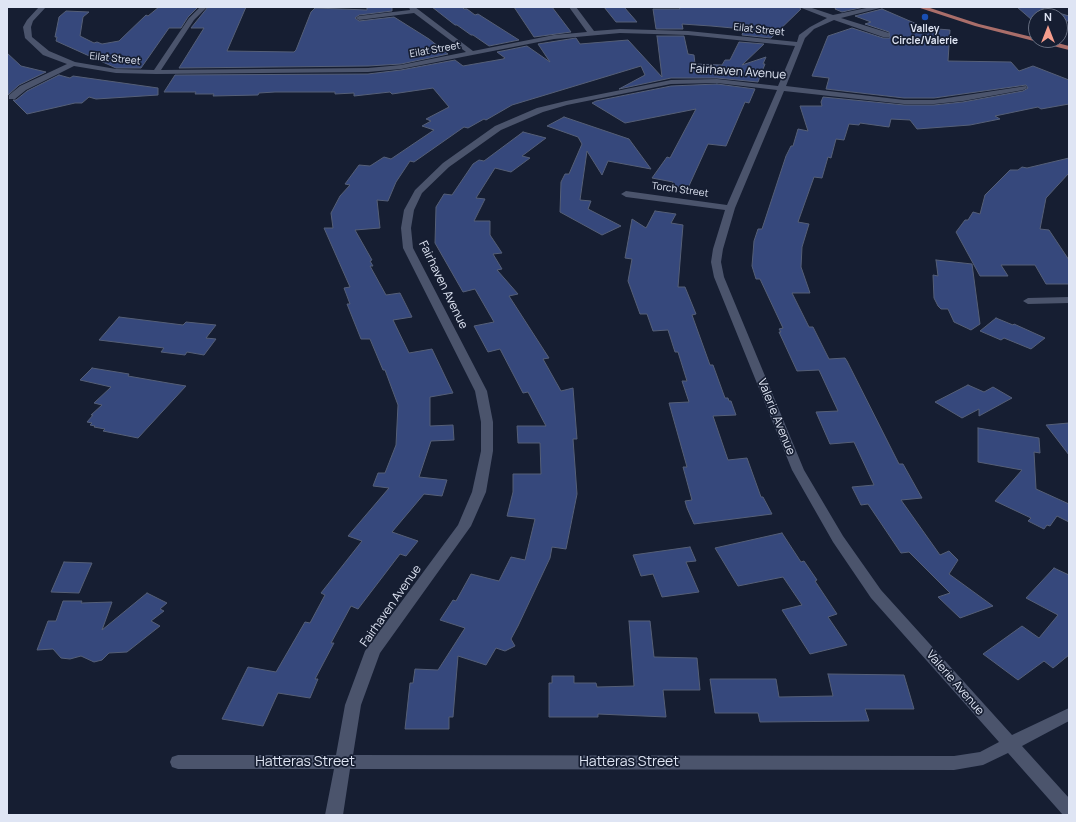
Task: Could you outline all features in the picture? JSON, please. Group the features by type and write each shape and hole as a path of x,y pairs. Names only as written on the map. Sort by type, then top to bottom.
{"main road":[{"path":"920,7 977,25 1069,48"}],"street":[{"name":"Eilat Street","path":"43,7 30,20 27,27 29,38 36,46 46,53 73,64 116,71 368,70 401,67 554,37 647,30 682,32 799,44"},
{"path":"156,72 191,19 204,7"},
{"path":"572,7 592,33"},
{"path":"802,7 886,35"},
{"name":"Valerie Avenue","path":"882,7 834,17 812,28 802,37 764,131 730,208 718,249 716,262 719,277 798,470 838,539 876,594 1069,810"},
{"path":"359,18 414,9 473,54"},
{"path":"12,97 23,88 73,64"},
{"name":"Fairhaven Avenue","path":"334,815 353,705 373,651 464,526 479,492 488,451 487,422 481,391 408,248 406,228 409,210 418,192 446,165 498,128 514,120 540,110 566,103 671,82 693,80 717,81 878,100 934,102 963,99 1023,88"},
{"name":"Torch Street","path":"626,194 730,208"},
{"path":"1028,301 1069,300"},
{"name":"Hatteras Street","path":"178,762 954,763 983,758 1069,714"}],"building":[{"path":"159,7 198,7 188,17 181,28 169,28 141,68 116,68 56,41 57,37 55,37 59,17 66,11 89,12 83,17 80,36 94,43 97,42 102,44 119,41 146,15 148,16"},
{"path":"208,7 246,7 227,51 294,52 311,12 315,8 367,10 367,7 392,7 392,11 359,15 355,18 359,21 394,17 429,39 448,54 401,64 368,66 179,68 204,28 191,28"},
{"path":"432,7 462,7 475,15 478,14 519,40 489,46 455,25"},
{"path":"514,7 552,7 571,32 534,37"},
{"path":"604,7 624,7 637,22 616,22"},
{"path":"679,7 798,7 801,9 771,38 742,35 744,29 711,26 682,24 683,29 656,29 653,9 680,9"},
{"path":"836,7 864,7 842,12 835,9"},
{"path":"1017,7 1041,8 1028,8 1028,17"},
{"path":"882,9 926,28 950,30 948,61 1011,62 1019,71 1033,66 1069,80 1069,104 1041,109 1038,107 995,116 1000,119 970,125 917,129 910,120 891,119 889,127 860,123 859,125 849,124 844,140 836,139 831,158 828,157 822,178 814,177 798,222 809,224 802,247 801,267 810,293 792,293 809,327 813,327 829,359 845,358 847,361 899,464 903,464 922,498 901,500 940,555 949,551 958,560 949,574 993,606 960,618 938,597 950,593 909,552 901,553 868,504 861,505 852,487 874,485 854,442 830,444 816,412 838,411 819,370 797,371 779,332 781,332 779,329 783,328 760,279 756,279 752,266 754,241 758,229 762,229 786,156 791,146 793,146 798,129 808,131 800,106 822,106 821,102 823,97 904,105 934,105 963,102 1023,91 1028,88 1026,85 934,98 904,98 826,89 829,78 812,76 828,36 852,28 883,38 890,38 889,32 865,24 871,22 855,16"},
{"path":"657,36 684,36 688,54 694,55 695,64 722,65 725,60 730,60 739,42 764,44 742,65 766,57 763,64 765,64 758,82 717,78 671,78 619,89 645,75 641,66 512,105 486,120 484,119 468,128 464,127 414,162 410,161 396,182 388,201 377,200 380,228 355,230 372,260 370,261 373,266 370,266 386,295 400,293 412,317 393,320 409,353 432,349 453,393 430,397 430,426 453,425 454,440 431,441 419,477 447,480 442,496 424,494 392,532 418,541 406,556 400,554 358,609 351,606 331,643 334,643 315,679 318,679 310,698 278,693 263,726 222,719 248,667 276,672 305,622 310,623 325,595 321,593 362,541 348,536 389,488 373,486 378,473 385,473 396,445 398,405 385,370 383,370 370,339 361,339 347,304 350,304 344,288 350,287 324,228 333,228 331,213 340,196 350,185 345,184 359,165 370,166 384,157 391,159 434,130 422,126 431,121 426,119 449,107 433,88 392,94 390,92 354,96 354,93 335,94 335,92 275,92 259,93 258,95 213,96 214,94 195,94 196,92 164,92 175,75 368,74 401,70 455,60 463,66 503,59 505,58 497,52 527,46 550,62 538,44 576,38 580,44 628,40 662,77"},
{"path":"7,53 21,66 46,72 19,85 8,95"},
{"path":"59,75 70,78 73,76 158,88 158,95 96,99 89,97 82,103 75,103 27,114 13,100 16,100 27,91"},
{"path":"717,84 755,89 749,103 745,102 726,146 708,144 688,188 671,186 673,182 652,178 667,157 670,158 696,109 625,123 592,103 671,86"},
{"path":"564,117 629,139 651,169 608,161 602,175 587,151 580,200 591,201 588,209 621,226 602,235 560,212 561,182 565,174 569,174 582,144 578,137 547,126"},
{"path":"523,132 546,138 522,156 530,158 511,172 495,168 476,198 485,199 474,221 490,221 490,235 502,253 493,254 502,269 497,270 518,294 509,296 549,358 543,359 561,391 573,388 577,439 573,439 577,494 566,549 552,547 550,558 511,639 515,646 505,651 496,648 486,665 458,656 453,717 449,717 449,729 405,729 410,683 413,683 415,669 438,670 465,628 440,620 453,600 456,601 471,574 499,581 511,557 525,560 535,519 507,516 513,492 513,474 541,474 540,443 518,443 517,426 546,426 528,392 523,393 500,349 488,352 474,326 494,322 475,289 463,292 435,243 436,207 444,194 452,195 473,164 479,160 484,161"},
{"path":"1069,158 1069,173 1046,198 1040,229 1049,230 1069,260 1069,284 1046,284 1035,265 1001,265 1008,276 980,276 956,232 965,220 968,220 973,212 980,214 985,195 1010,170 1018,170 1022,167 1027,168"},
{"path":"655,211 676,214 671,223 683,225 678,287 685,287 696,314 692,315 710,365 713,365 725,398 728,398 729,401 731,401 736,415 713,416 728,460 747,458 761,497 763,497 772,514 694,524 687,508 685,501 692,500 683,467 687,467 669,403 689,402 682,381 687,381 678,352 675,352 668,330 653,331 647,314 640,314 628,281 632,259 625,258 632,219 646,228"},
{"path":"936,260 972,264 980,324 971,330 954,322 948,309 941,309 934,298 933,275 938,276"},
{"path":"119,317 183,325 186,322 216,325 206,338 216,339 204,355 187,352 185,355 161,352 164,348 99,340"},
{"path":"996,318 1013,325 1014,324 1045,338 1031,349 1004,338 1001,340 980,331"},
{"path":"92,368 186,386 138,438 103,431 105,429 94,427 95,426 90,425 92,423 87,422 93,415 91,415 102,405 94,403 111,387 80,380"},
{"path":"968,385 984,392 993,387 1012,398 979,416 979,409 962,418 935,402"},
{"path":"1069,423 1069,455 1046,425"},
{"path":"978,428 1039,438 1040,453 1034,452 1036,489 1069,504 1069,522 1057,516 1050,526 1047,525 1044,529 1028,521 1031,518 995,501 1022,470 978,462"},
{"path":"782,533 801,562 804,561 817,580 815,581 837,614 828,617 847,645 810,654 782,610 802,605 783,577 738,586 715,548"},
{"path":"690,547 696,561 686,562 699,592 662,597 653,574 641,576 633,555"},
{"path":"64,562 92,563 79,593 51,592"},
{"path":"1054,568 1069,575 1069,655 1053,668 1044,661 1018,680 983,654 1022,626 1039,638 1058,615 1026,598"},
{"path":"147,593 167,603 160,609 164,611 151,621 160,626 127,652 109,653 102,660 94,662 81,656 70,659 61,658 53,649 37,650 48,621 56,621 63,601 82,601 81,603 112,602 102,630"},
{"path":"629,621 650,621 654,657 697,658 700,690 663,690 666,717 598,714 598,717 549,717 549,683 552,683 552,676 574,676 574,683 596,683 597,687 634,686"},
{"path":"828,674 904,675 914,709 865,709 869,721 760,722 758,713 715,713 710,679 776,679 779,697 833,696"}],"place":[{"name":"Valley Circle/Valerie","path":"925,17"}]}
